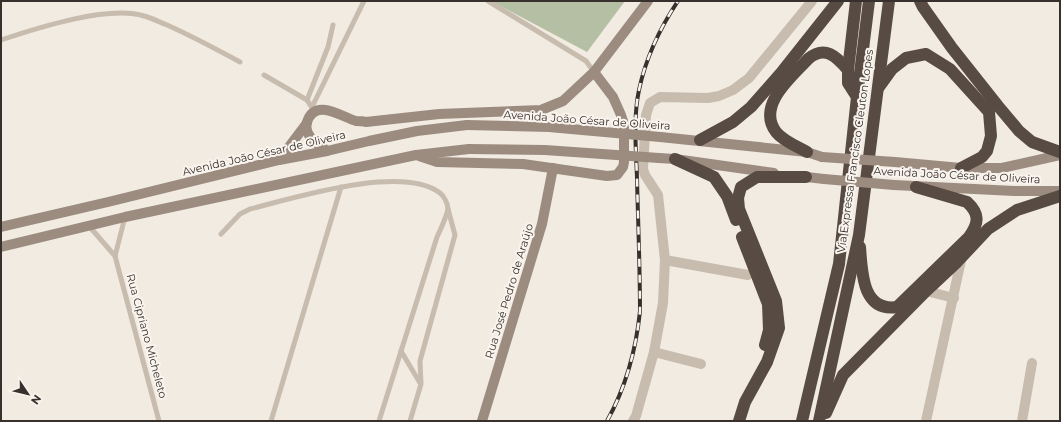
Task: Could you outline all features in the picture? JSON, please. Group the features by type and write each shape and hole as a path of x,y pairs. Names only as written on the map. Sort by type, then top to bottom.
{"highway":[{"path":"700,140 732,122 750,107 781,73 838,1"},
{"path":"856,1 848,70 848,83 857,97"},
{"name":"Via Expressa Francisco Cleuton Lopes","path":"802,421 839,264 869,1"},
{"name":"Via Expressa Francisco Cleuton Lopes","path":"819,421 859,235 889,1"},
{"path":"920,1 956,54 1019,130 1032,142 1060,152"},
{"path":"807,152 777,132 772,122 771,114 771,106 776,95 813,55 824,52 832,55 839,59 848,70"},
{"path":"877,90 892,69 906,58 926,54 950,69 989,112 991,136 987,152 982,157 961,168"},
{"path":"675,159 714,178 721,186 727,196 768,304 769,330 761,359 739,399 732,417 732,421"},
{"path":"739,421 745,402 767,362 779,328 776,301 739,209 738,198 741,187 757,177 806,177"},
{"path":"859,235 863,276 869,296 880,306 888,308 897,307 969,237 976,227 976,215 972,206 966,202 916,187"},
{"path":"822,421 843,375 988,229 1017,210 1060,196"},
{"path":"794,421 806,401"}],"main road":[{"path":"279,160 307,123 314,109 325,109 358,121 366,122 439,114 541,110 563,102 594,72 648,1"},
{"path":"416,155 437,162 523,164 607,176 616,175 623,167 624,131 621,115 613,97 594,72"},
{"path":"307,123 307,131 310,136 327,152"},
{"name":"Avenida João César de Oliveira","path":"1,227 115,201 279,160 327,152 369,140 416,131 467,125 549,127 660,136 807,152 822,157 961,168 1002,168 1060,155"},
{"name":"Avenida João César de Oliveira","path":"1,247 125,217 416,155 469,149 545,150 675,159 806,177 916,187 1060,192"},
{"name":"Rua José Pedro de Araújo","path":"482,421 542,224 553,168"}],"street":[{"path":"633,421 636,416 654,352 663,304 665,260 658,195 645,175 643,169 646,115 650,103 660,97 708,98 719,96 733,90 749,78 812,1"},
{"path":"926,421 962,256"},
{"path":"665,260 748,275"},
{"path":"926,291 954,298"},
{"path":"654,352 701,364"},
{"path":"1022,421 1032,363"}],"lane":[{"path":"264,75 307,100 314,109 364,1"},
{"path":"488,1 586,61 594,72"},
{"path":"1,40 39,28 92,16 117,13 143,16 195,37 240,62"},
{"path":"307,100 328,47 333,25"},
{"path":"220,234 233,220 250,208 341,187 374,183 408,182 434,188 444,196 455,235 420,361 421,384 410,421"},
{"path":"271,421 341,187"},
{"path":"379,421 437,237 448,208"},
{"name":"Rua Cipriano Micheleto","path":"115,256 125,217"},
{"name":"Rua Cipriano Micheleto","path":"89,226 115,256 159,421"},
{"path":"401,351 421,384"}],"green space":[{"path":"491,1 625,1 587,52"}],"railway":[{"path":"607,421 625,382 636,340 640,311 635,134 637,101 642,78 650,54 665,22 678,1"}]}
